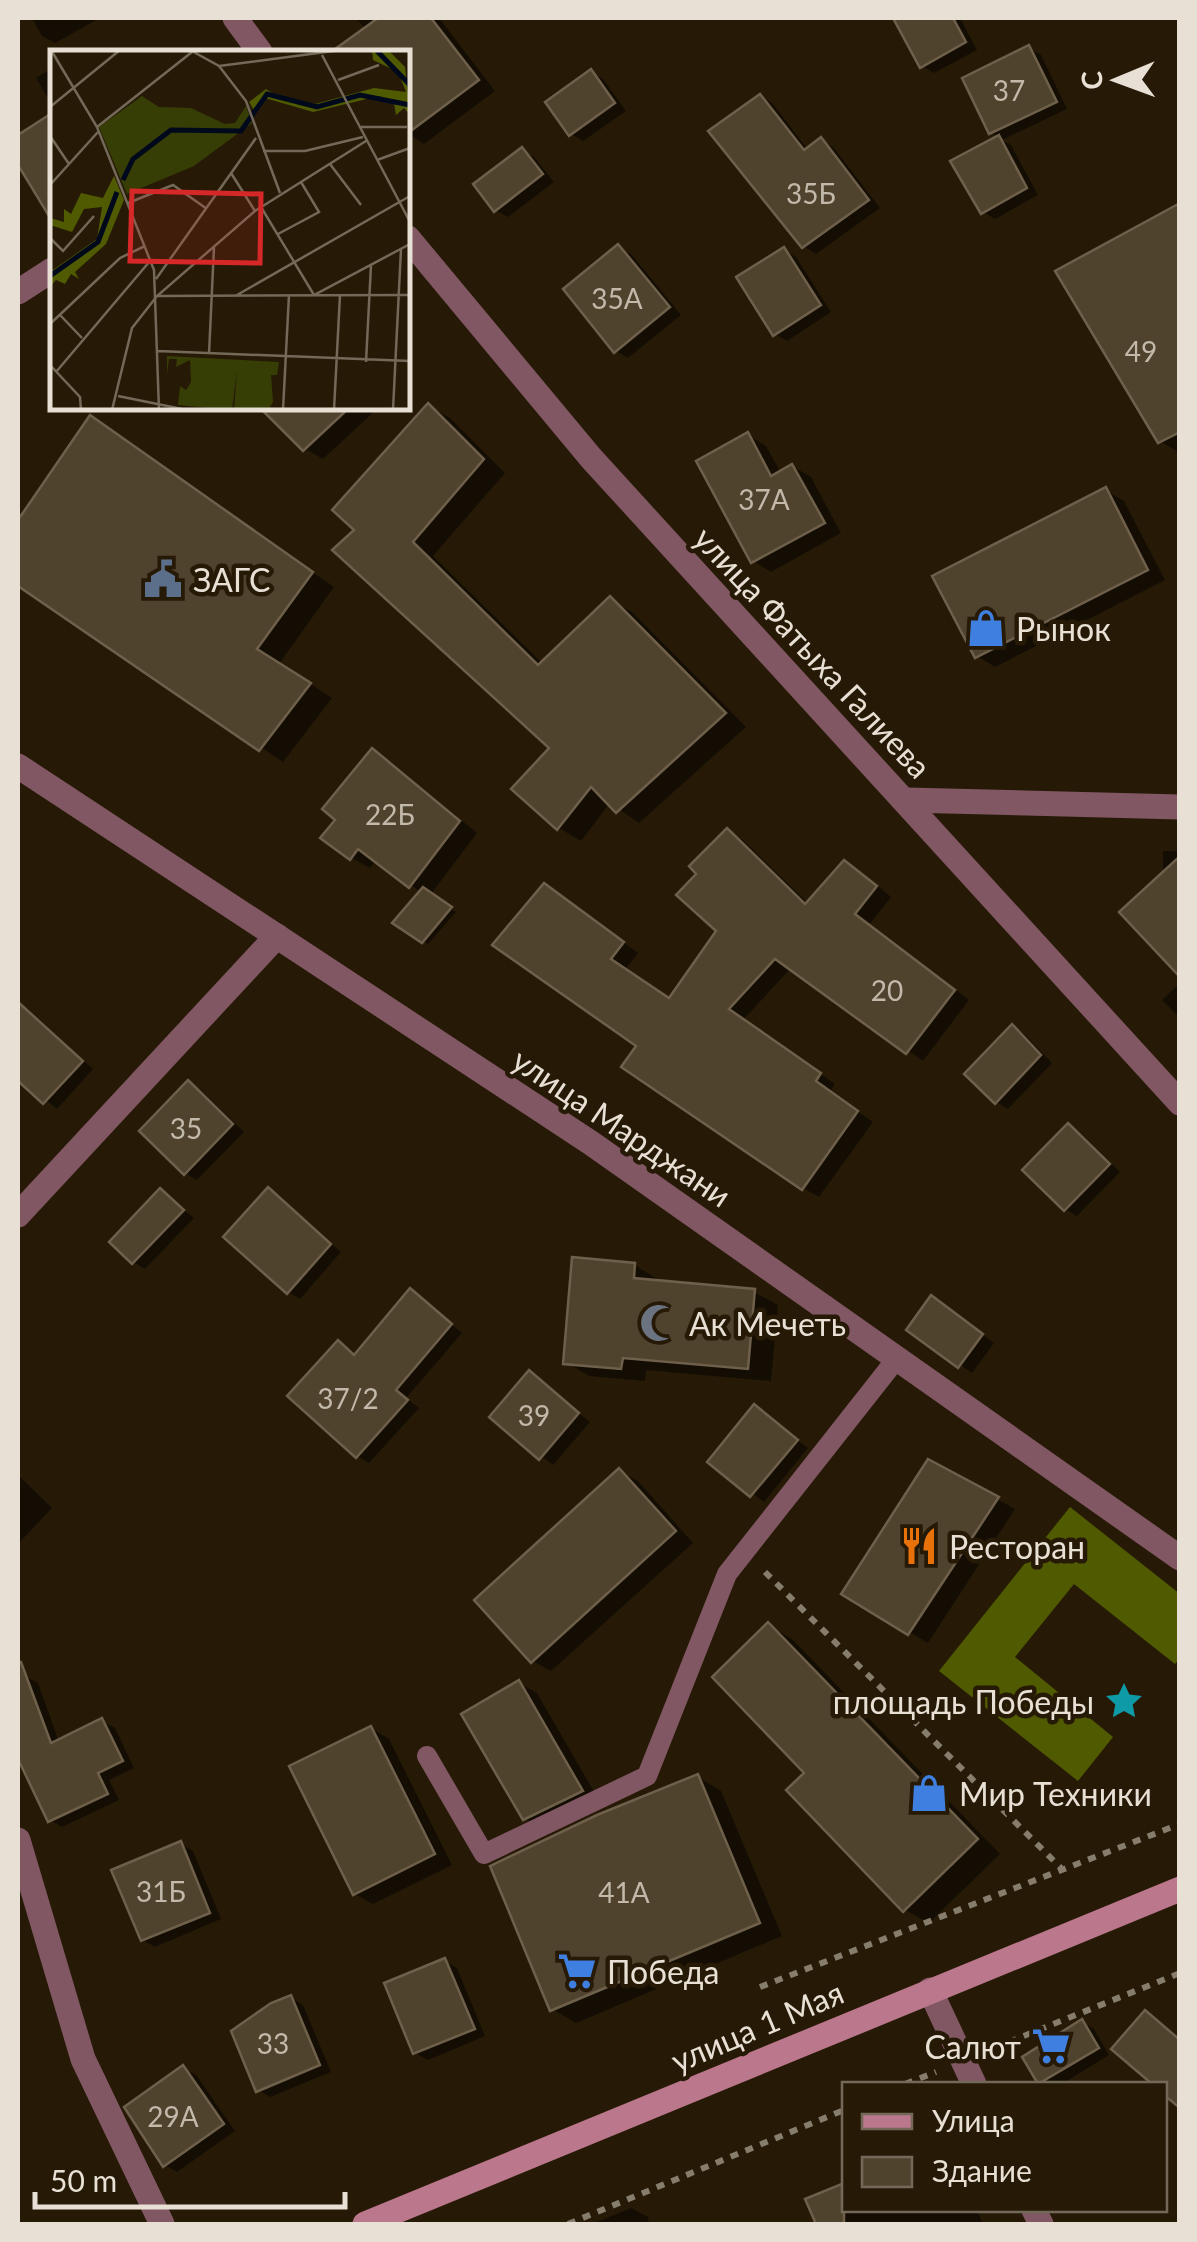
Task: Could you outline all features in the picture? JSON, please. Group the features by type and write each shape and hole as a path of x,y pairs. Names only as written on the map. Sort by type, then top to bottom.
{"main road":[{"name":"улица 1 Мая","path":"365,2224 1178,1890"}],"street":[{"path":"234,18 258,50"},
{"name":"улица Фатыха Галиева","path":"410,240 591,458 1180,1102"},
{"path":"18,292 50,271"},
{"name":"улица Марджани","path":"18,766 591,1143 1180,1558"},
{"path":"906,800 1180,808"},
{"path":"18,1215 277,936"},
{"path":"18,1840 83,2059 162,2224"},
{"path":"930,1990 973,2082"}],"lane":[{"path":"427,1756 484,1854 647,1776 727,1574 898,1357"}],"path":[{"path":"744,1552 1061,1868"},
{"path":"760,1986 1180,1824"},
{"path":"910,2082 1180,1972"},
{"path":"568,2224 842,2111"}],"green space":[{"path":"1070,1507 1180,1594 1179,1659 1175,1664 1074,1584 1015,1657 1113,1737 1078,1781 939,1671"}],"building":[{"path":"378,18 431,18 479,80 410,132 410,50 334,50"},
{"path":"893,18 953,18 966,42 920,68"},
{"path":"1029,45 1057,102 989,134 962,78"},
{"path":"591,69 615,103 569,136 545,102"},
{"path":"760,94 804,150 821,137 869,200 802,248 708,131"},
{"path":"50,114 50,218 18,165 18,135"},
{"path":"999,135 1027,188 981,214 950,161"},
{"path":"522,147 543,174 494,212 473,184"},
{"path":"1180,203 1180,432 1158,443 1055,271"},
{"path":"618,244 670,307 614,353 563,289"},
{"path":"784,247 821,305 773,336 736,277"},
{"path":"428,403 484,459 413,542 538,665 610,596 726,713 616,813 591,787 557,830 511,789 549,748 332,550 354,530 332,510"},
{"path":"262,410 347,410 303,451"},
{"name":"ЗАГС","path":"90,415 313,572 257,649 311,683 259,751 18,586 18,520"},
{"path":"748,432 771,476 792,464 825,523 751,563 696,461"},
{"path":"1106,487 1148,570 975,658 932,576"},
{"path":"372,748 460,821 409,888 358,849 350,860 320,838 335,820 322,809"},
{"path":"727,828 805,904 844,860 877,886 855,914 955,990 906,1054 775,959 729,1009 821,1073 816,1081 858,1111 802,1190 621,1067 636,1046 492,945 544,883 624,942 611,959 669,998 716,931 676,895 696,874 689,866"},
{"path":"1180,856 1180,977 1119,912"},
{"path":"423,887 452,907 422,943 392,923"},
{"path":"18,1002 83,1061 43,1104 18,1081"},
{"path":"1012,1024 1041,1055 995,1104 964,1074"},
{"path":"188,1080 233,1124 184,1175 139,1131"},
{"path":"1068,1123 1110,1164 1064,1211 1022,1170"},
{"path":"268,1187 331,1244 287,1294 223,1237"},
{"path":"160,1188 184,1210 132,1264 109,1242"},
{"name":"Ак Мечеть","path":"572,1257 635,1263 634,1278 755,1289 748,1369 623,1358 621,1369 563,1364"},
{"path":"410,1288 452,1324 396,1390 408,1400 356,1458 287,1396 338,1340 354,1355"},
{"path":"931,1295 983,1334 958,1368 906,1330"},
{"path":"529,1370 579,1413 539,1460 489,1417"},
{"path":"754,1404 798,1440 750,1497 707,1462"},
{"name":"Ресторан","path":"928,1459 999,1497 908,1635 841,1594"},
{"path":"619,1468 676,1531 531,1663 474,1600"},
{"path":"768,1622 978,1839 903,1912 786,1790 804,1773 712,1677"},
{"path":"18,1662 51,1743 102,1718 123,1761 98,1773 108,1794 48,1822 18,1759"},
{"path":"519,1680 583,1791 523,1820 461,1714"},
{"path":"371,1726 435,1854 353,1895 289,1766"},
{"path":"698,1774 760,1923 550,2011 490,1866 597,1815"},
{"path":"181,1841 210,1913 141,1941 111,1870"},
{"path":"445,1958 475,2029 413,2054 384,1983"},
{"path":"291,1995 320,2065 256,2092 231,2031 271,2003"},
{"path":"1145,2010 1180,2040 1180,2108 1167,2097 1167,2082 1150,2082 1111,2049"},
{"path":"1082,2019 1099,2048 1041,2082 1037,2082 1022,2057"},
{"path":"183,2065 224,2124 163,2167 124,2107"},
{"path":"842,2184 844,2224 816,2224 805,2199"}],"place":[{"name":"ЗАГС","path":"163,579"},
{"name":"Рынок","path":"986,628"},
{"name":"Ак Мечеть","path":"659,1323"},
{"name":"Ресторан","path":"919,1546"},
{"name":"площадь Победы","path":"1124,1701"},
{"name":"Мир Техники","path":"929,1793"},
{"name":"Победа","path":"577,1971"},
{"name":"Салют","path":"1051,2046"}]}
